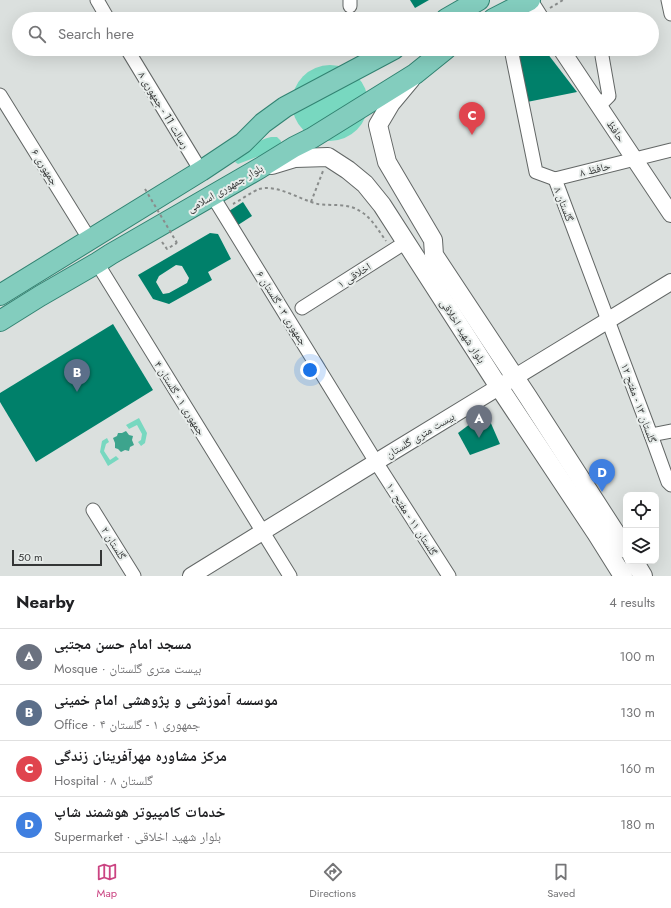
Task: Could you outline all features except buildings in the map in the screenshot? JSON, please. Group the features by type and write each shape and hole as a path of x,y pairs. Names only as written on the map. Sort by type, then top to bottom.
{"main road":[{"path":"458,12 478,0"},
{"path":"506,12 529,0"},
{"path":"0,295 201,171 238,146 263,123 285,107 381,56"},
{"name":"بلوار جمهوری اسلامی","path":"0,321 111,254 217,203 260,168 312,138 415,74 437,56"},
{"name":"بلوار شهید اخلاقی","path":"415,74 391,103 378,125 387,162 433,240 434,255 623,544"},
{"path":"260,168 295,158 328,157"},
{"name":"بلوار شهید اخلاقی","path":"328,157 348,170 364,184 382,205 399,246 499,386 623,576"},
{"path":"0,288 29,277"},
{"path":"0,334 40,296"},
{"path":"636,564 643,576"}],"street":[{"path":"97,0 104,12"},
{"path":"529,0 537,12"},
{"path":"668,0 671,14"},
{"name":"رسالت 11 - جمهوری ۸","path":"131,56 201,171"},
{"name":"گلستان ۸","path":"512,56 536,172 555,179 608,320"},
{"name":"حافظ","path":"566,56 671,214"},
{"path":"599,106 609,96 602,56"},
{"name":"جمهوری ۶","path":"0,95 90,240"},
{"name":"حافظ ۸","path":"555,179 671,150"},
{"name":"جمهوری ۳ - گلستان ۶","path":"217,203 376,462"},
{"name":"اخلاقی ۱","path":"302,308 399,246"},
{"name":"جمهوری ۱ - گلستان ۴","path":"97,263 290,576"},
{"name":"بیست متری گلستان","path":"191,576 671,282"},
{"name":"گلستان ۱۳ - مفتح ۱۲","path":"608,320 668,482 671,485"},
{"path":"651,435 671,431"},
{"name":"گلستان ۱۱ - مفتح ۱۰","path":"376,462 449,576"},
{"name":"گلستان ۲","path":"93,510 134,576"}],"path":[{"path":"311,202 328,157"},
{"path":"145,189 177,243 167,249"},
{"path":"217,203 258,189 268,189 277,190 319,204 349,206 360,210 371,218 399,246"}],"shaded area":[{"path":"330,65 344,68 357,76 365,89 368,103 365,117 357,130 344,138 330,141 316,138 303,130 295,117 292,103 295,89 303,76 316,68"},
{"path":"271,137 277,137 281,141 280,147 238,164 235,162 247,150 261,141"},
{"path":"139,418 147,433 145,443 141,446 138,442 141,440 142,434 137,425 129,429 126,425"},
{"path":"126,431 129,435 133,436 132,440 134,445 130,447 129,451 125,450 121,452 115,448 113,438 117,436 118,433"},
{"path":"107,438 109,442 106,444 104,451 110,460 116,456 119,459 108,466 100,452 102,441"}],"place":[{"name":"مرکز مشاوره مهرآفرینان زندگی","path":"472,135"},
{"name":"موسسه آموزشی و پژوهشی امام خمینی","path":"77,392"},
{"name":"مسجد امام حسن مجتبی","path":"479,438"},
{"name":"خدمات کامپیوتر هوشمند شاپ","path":"602,492"}]}
